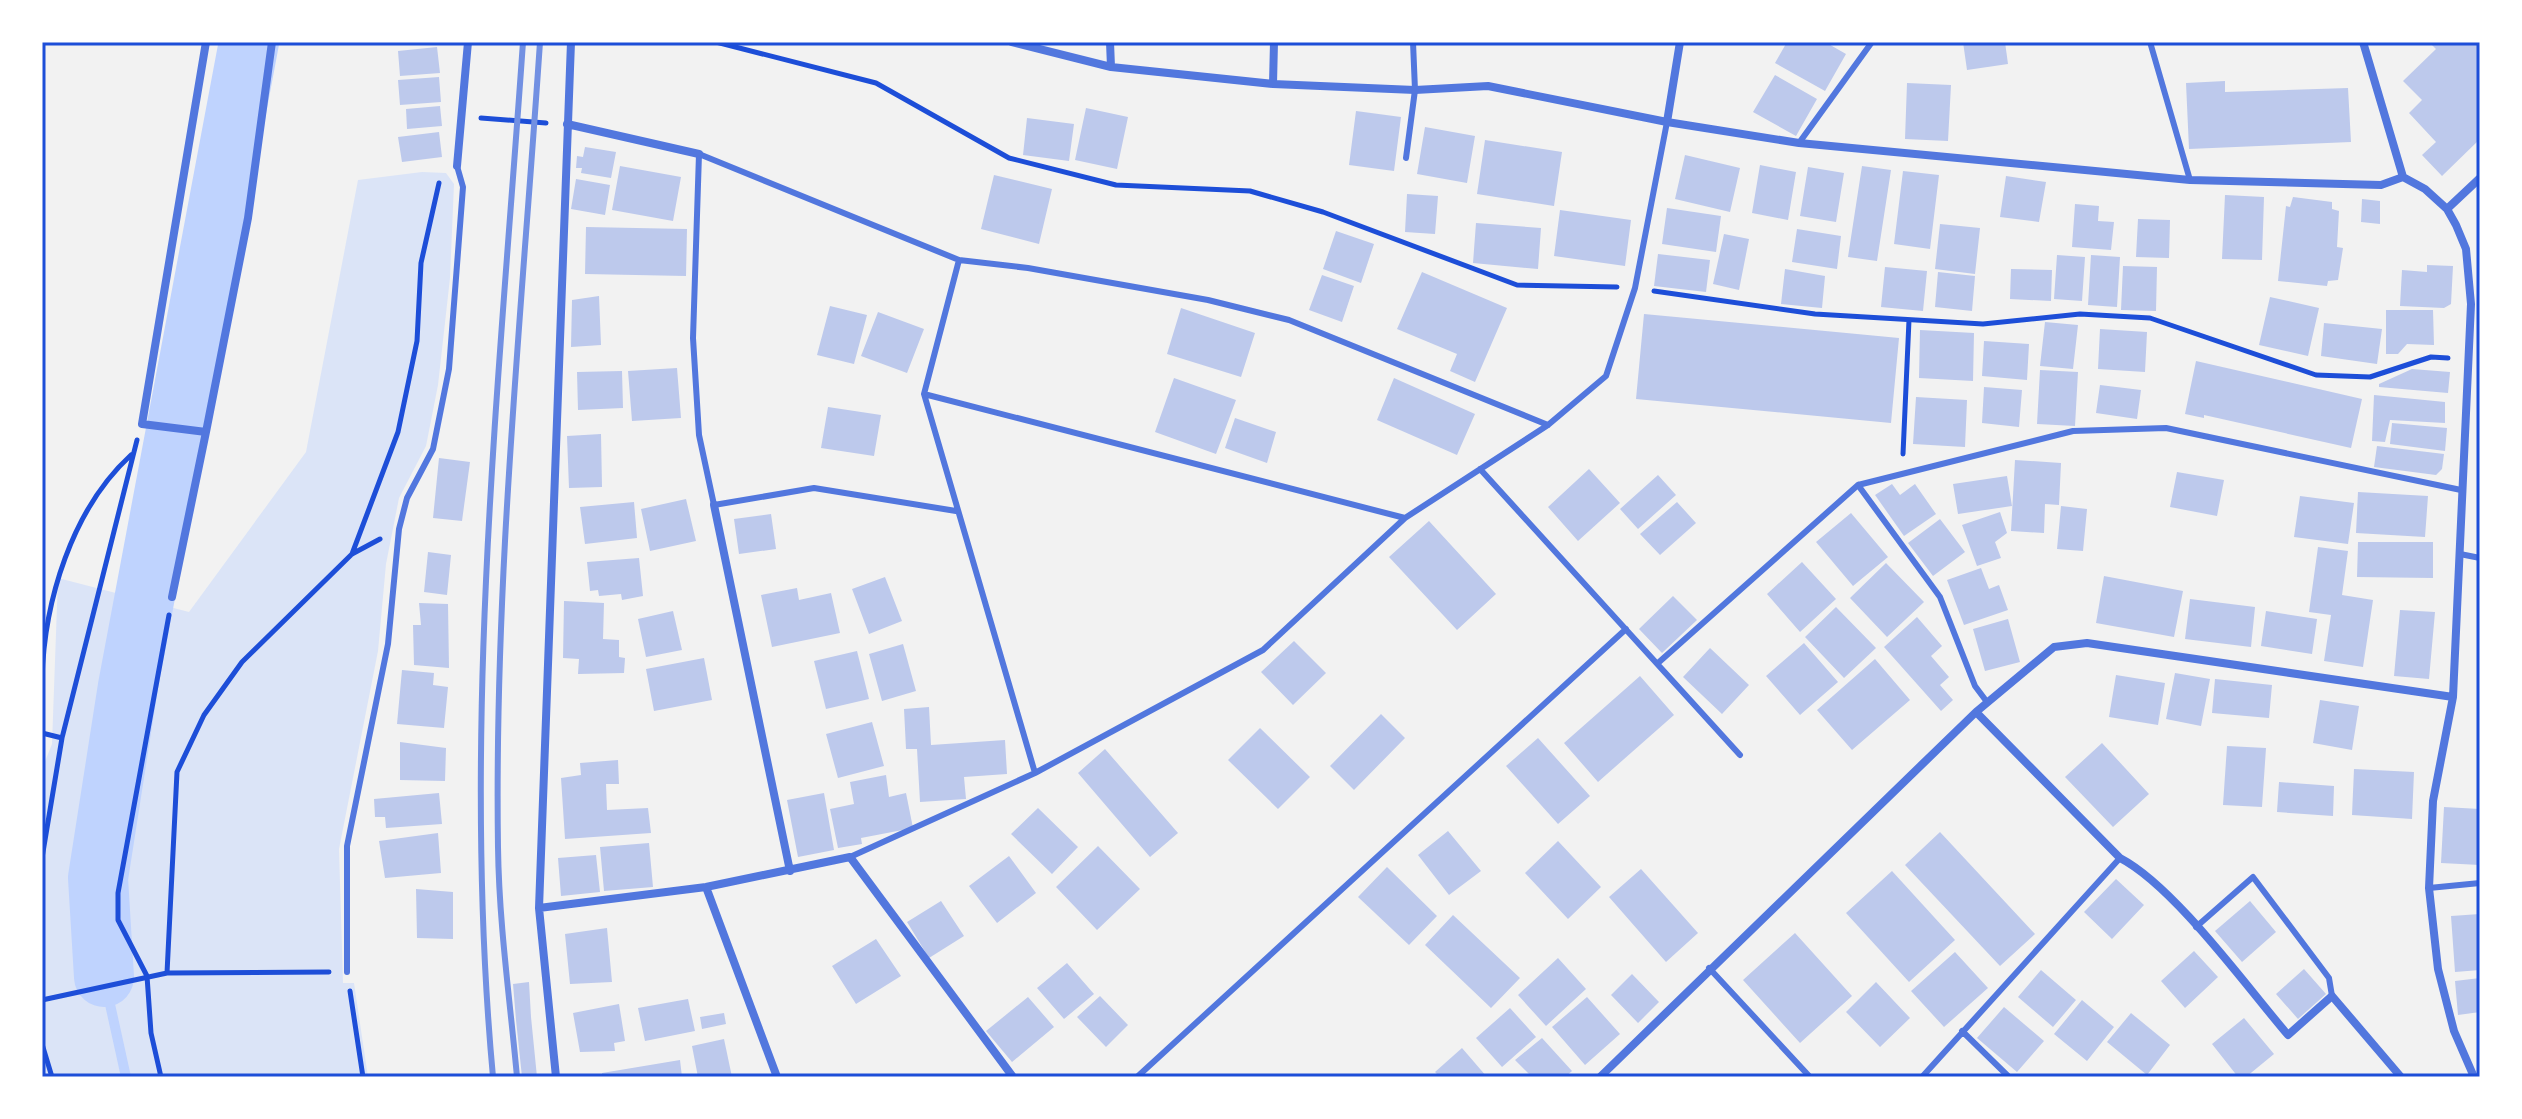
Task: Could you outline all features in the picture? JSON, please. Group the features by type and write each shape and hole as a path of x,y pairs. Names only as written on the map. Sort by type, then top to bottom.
{"street":[{"path":"206,42 142,424 206,432"},
{"path":"172,597 248,218 272,42"},
{"path":"457,166 468,42"},
{"path":"556,1077 539,908 548,638 557,493 571,42"},
{"path":"1012,42 1111,67 1273,84 1415,90 1488,86 1667,122 1799,143 2190,180 2381,185 2403,177"},
{"path":"1110,42 1111,67"},
{"path":"1273,84 1274,42"},
{"path":"1667,122 1680,42"},
{"path":"2363,42 2403,177 2425,189 2447,209 2466,249 2471,304 2469,398 2461,490 2453,697 2433,801 2429,888 2438,969 2454,1031 2474,1077"},
{"path":"567,124 699,154"},
{"path":"2447,209 2480,178"},
{"path":"2469,398 2480,399"},
{"path":"714,505 790,871"},
{"path":"1600,1077 1976,712 2054,647 2087,643 2453,697"},
{"path":"1976,712 2120,858 2140,868 2196,927 2288,1035 2332,996 2401,1077"},
{"path":"539,908 706,887 850,857 1013,1077"},
{"path":"706,887 777,1077"}],"lane":[{"path":"1406,158 1415,90 1413,42"},
{"path":"1799,143 1872,42"},
{"path":"2150,42 2190,180"},
{"path":"850,857 1035,773 1263,650 1405,518 1548,425 1606,376 1635,288 1667,122"},
{"path":"956,511 814,488 714,505 699,435 693,338 699,154 959,260 1043,270 1208,300 1289,320 1548,425"},
{"path":"347,972 347,846 388,644 399,529 407,498 433,449 449,369 463,187 457,166"},
{"path":"959,260 924,394 1035,773"},
{"path":"924,394 1405,518"},
{"path":"1658,663 1858,485 2073,431 2166,428 2461,490"},
{"path":"1480,469 1740,755"},
{"path":"1858,485 1940,597 1975,686 1987,702"},
{"path":"2460,554 2480,558"},
{"path":"1137,1077 1626,629"},
{"path":"1922,1077 2120,858"},
{"path":"2196,927 2253,877 2329,978 2332,996"},
{"path":"2429,888 2480,883"},
{"path":"1709,968 1810,1077"},
{"path":"1962,1031 2009,1077"}],"path":[{"path":"716,42 876,83 1009,158 1116,185 1250,191 1323,212 1517,285 1635,288 1815,314 1983,324 2080,314 2150,318 2316,375 2386,374 2431,357 2469,359"},
{"path":"504,119 567,124"},
{"path":"352,554 398,432 417,341 421,263 442,173"},
{"path":"1902,475 1909,320"},
{"path":"42,858 62,738 142,424"},
{"path":"42,680 43,638 67,555 106,478 132,455"},
{"path":"167,973 177,772 204,715 242,662 352,554 399,529"},
{"path":"161,1077 151,1033 147,976 118,920 118,893 172,597"},
{"path":"42,733 62,738"},
{"path":"42,1000 71,992 128,984 147,976 167,973 347,972 363,1077"},
{"path":"42,1044 52,1077"}],"shaded area":[{"path":"422,172 446,173 454,184 450,278 438,385 426,446 399,498 386,564 378,651 339,849 343,983 354,983 368,1077 42,1077 42,769 52,744 58,578 189,612 306,452 358,180"}],"building":[{"path":"1787,42 1825,42 1846,54 1825,91 1775,63"},
{"path":"1963,42 2005,42 2008,64 1967,70"},
{"path":"2429,42 2480,42 2480,139 2442,176 2422,155 2436,142 2409,113 2422,100 2403,81 2436,49"},
{"path":"437,47 440,73 400,76 398,51"},
{"path":"1775,75 1817,99 1796,136 1753,112"},
{"path":"439,77 441,102 400,105 398,80"},
{"path":"2225,81 2225,92 2348,88 2351,142 2189,149 2186,83"},
{"path":"1907,83 1951,85 1948,141 1905,139"},
{"path":"440,106 442,126 407,129 406,109"},
{"path":"1086,108 1128,117 1117,169 1075,160"},
{"path":"1356,111 1401,117 1394,171 1349,165"},
{"path":"1027,118 1074,124 1069,161 1023,155"},
{"path":"1425,127 1475,136 1467,183 1417,174"},
{"path":"439,132 442,157 402,162 398,137"},
{"path":"1485,140 1562,152 1554,206 1477,194"},
{"path":"585,147 616,152 611,178 581,173 582,168 576,168 577,156 583,157"},
{"path":"1685,155 1740,168 1730,212 1675,199"},
{"path":"1760,165 1796,172 1788,220 1752,213"},
{"path":"620,166 681,177 673,221 612,210"},
{"path":"1862,166 1891,170 1877,261 1848,257"},
{"path":"1808,167 1844,173 1836,222 1800,216"},
{"path":"1903,171 1939,175 1930,249 1894,244"},
{"path":"994,175 1052,189 1039,244 981,229"},
{"path":"2006,176 2046,182 2039,222 2000,217"},
{"path":"576,179 610,185 605,215 571,209"},
{"path":"1407,194 1438,196 1435,234 1405,232"},
{"path":"2225,195 2264,197 2262,260 2222,259"},
{"path":"2293,197 2332,202 2332,209 2339,211 2337,247 2343,248 2338,280 2328,281 2327,286 2278,281 2286,206 2290,207"},
{"path":"2362,199 2380,201 2380,224 2361,222"},
{"path":"2075,204 2099,206 2098,221 2114,222 2111,250 2072,247"},
{"path":"1667,208 1721,216 1716,252 1662,244"},
{"path":"1560,210 1631,220 1625,266 1554,256"},
{"path":"2138,219 2170,220 2169,258 2136,257"},
{"path":"1476,223 1541,228 1538,269 1473,263"},
{"path":"1940,224 1980,228 1975,274 1935,269"},
{"path":"586,227 687,229 686,276 585,274"},
{"path":"1797,229 1841,236 1837,269 1792,262"},
{"path":"1336,231 1374,244 1361,283 1323,269"},
{"path":"1724,234 1749,239 1739,290 1713,284"},
{"path":"1658,254 1710,260 1706,292 1654,286"},
{"path":"2057,255 2085,257 2082,301 2054,299"},
{"path":"2091,255 2120,257 2117,307 2088,305"},
{"path":"2427,265 2453,266 2451,304 2444,308 2400,306 2402,270 2427,272"},
{"path":"2123,266 2157,267 2156,311 2121,310"},
{"path":"1885,267 1927,271 1923,311 1881,307"},
{"path":"1785,269 1825,276 1822,308 1781,304"},
{"path":"2011,269 2052,270 2051,301 2010,299"},
{"path":"1422,272 1507,308 1475,382 1450,371 1457,354 1397,329"},
{"path":"1938,272 1975,276 1972,311 1935,307"},
{"path":"1322,275 1354,286 1342,322 1309,310"},
{"path":"599,296 601,345 571,347 572,300"},
{"path":"2270,297 2319,308 2308,356 2259,345"},
{"path":"830,306 867,315 854,364 817,355"},
{"path":"1181,308 1255,333 1241,377 1167,354"},
{"path":"2386,310 2433,310 2434,345 2407,344 2398,354 2386,354"},
{"path":"878,312 924,329 907,373 861,356"},
{"path":"1644,314 1899,338 1891,423 1636,399"},
{"path":"2045,322 2078,325 2073,369 2040,366"},
{"path":"2324,323 2382,329 2377,364 2321,356"},
{"path":"2100,329 2147,332 2145,372 2098,369"},
{"path":"1920,330 1974,333 1973,381 1919,378"},
{"path":"1984,341 2029,344 2027,380 1982,376"},
{"path":"2196,361 2362,399 2351,448 2204,415 2204,418 2185,414"},
{"path":"677,368 681,418 632,421 628,371"},
{"path":"2412,369 2450,372 2448,393 2379,387 2379,384"},
{"path":"2040,370 2078,372 2075,426 2037,424"},
{"path":"622,371 623,408 578,410 577,372"},
{"path":"1174,378 1236,400 1216,454 1155,432"},
{"path":"1394,378 1475,414 1457,455 1377,420"},
{"path":"2100,385 2141,390 2137,419 2096,413"},
{"path":"1984,387 2022,390 2019,427 1982,423"},
{"path":"2374,395 2445,402 2445,423 2390,420 2385,442 2372,441"},
{"path":"1916,397 1967,400 1965,447 1913,444"},
{"path":"828,407 881,415 874,456 821,448"},
{"path":"1235,418 1276,432 1267,463 1225,448"},
{"path":"2392,423 2447,428 2445,451 2390,444"},
{"path":"601,434 602,487 569,488 567,436"},
{"path":"2377,446 2444,454 2442,469 2436,475 2374,467"},
{"path":"439,458 470,462 462,521 433,518"},
{"path":"2015,460 2061,463 2059,505 2045,504 2044,533 2011,531"},
{"path":"1589,469 1620,503 1578,541 1548,507"},
{"path":"2177,472 2224,480 2217,516 2170,507"},
{"path":"1658,475 1676,495 1638,529 1620,509"},
{"path":"2007,476 2012,506 1958,514 1953,484"},
{"path":"1892,484 1900,495 1915,484 1936,514 1904,536 1875,495"},
{"path":"2358,492 2428,496 2425,537 2356,533"},
{"path":"2300,496 2354,503 2348,544 2294,537"},
{"path":"686,499 696,541 650,551 641,509"},
{"path":"634,502 637,538 585,544 580,507"},
{"path":"1677,502 1696,523 1660,555 1640,534"},
{"path":"2061,506 2087,509 2083,551 2057,549"},
{"path":"2000,512 2007,533 1995,542 2001,558 1977,566 1962,525"},
{"path":"1851,513 1888,557 1853,586 1816,542"},
{"path":"771,514 776,549 739,554 734,519"},
{"path":"1940,519 1965,552 1933,576 1908,543"},
{"path":"1429,521 1496,594 1457,630 1389,557"},
{"path":"2358,542 2433,542 2433,578 2357,577"},
{"path":"2318,547 2348,551 2342,595 2373,600 2363,667 2324,661 2331,615 2309,612"},
{"path":"428,552 451,555 447,595 424,592"},
{"path":"639,558 643,596 622,600 621,594 599,596 598,590 590,591 587,562"},
{"path":"1802,562 1836,599 1800,632 1767,594"},
{"path":"1886,563 1924,602 1887,637 1850,598"},
{"path":"1981,568 1989,589 1999,585 2008,610 1964,625 1947,580"},
{"path":"2104,576 2183,591 2174,637 2096,623"},
{"path":"885,577 902,621 869,634 852,589"},
{"path":"797,588 799,600 831,593 840,633 772,647 761,595"},
{"path":"1673,596 1697,620 1662,653 1639,629"},
{"path":"2190,599 2255,607 2251,647 2185,639"},
{"path":"564,601 604,603 603,639 619,640 619,657 625,658 624,673 578,674 579,659 563,658"},
{"path":"419,603 448,604 449,668 414,665 413,625 421,625"},
{"path":"1836,607 1876,648 1844,678 1805,637"},
{"path":"2400,610 2435,612 2429,679 2394,676"},
{"path":"673,611 682,650 646,657 638,619"},
{"path":"2266,611 2317,619 2312,654 2261,646"},
{"path":"1917,617 1942,646 1931,656 1949,677 1940,685 1953,700 1941,711 1884,647"},
{"path":"2008,619 2020,662 1985,671 1973,629"},
{"path":"1294,641 1326,673 1293,705 1261,672"},
{"path":"1804,643 1838,682 1800,715 1766,676"},
{"path":"903,644 916,691 882,701 869,654"},
{"path":"1710,648 1749,685 1722,714 1683,677"},
{"path":"857,651 869,699 826,709 814,661"},
{"path":"704,658 712,700 654,711 646,669"},
{"path":"1875,659 1910,700 1852,750 1817,710"},
{"path":"402,670 434,673 433,685 448,687 444,728 397,724"},
{"path":"2175,673 2210,679 2201,726 2166,719"},
{"path":"2116,675 2165,683 2158,725 2109,717"},
{"path":"1640,676 1674,715 1598,782 1564,743"},
{"path":"2215,679 2272,685 2269,718 2212,713"},
{"path":"2320,700 2359,706 2352,750 2313,743"},
{"path":"929,707 931,745 1005,740 1007,774 964,777 966,799 920,802 917,749 906,749 904,709"},
{"path":"1381,714 1405,738 1354,790 1330,766"},
{"path":"872,722 884,766 838,778 826,734"},
{"path":"1260,728 1310,777 1278,809 1228,760"},
{"path":"1538,738 1590,796 1558,824 1506,766"},
{"path":"400,742 446,748 445,781 400,780"},
{"path":"2102,743 2149,794 2113,827 2065,777"},
{"path":"2227,746 2266,748 2262,807 2223,805"},
{"path":"1105,749 1178,833 1150,857 1078,773"},
{"path":"618,760 619,784 606,784 607,810 648,808 651,833 565,839 561,778 581,775 580,763"},
{"path":"2354,769 2414,772 2412,819 2352,815"},
{"path":"886,775 889,797 906,793 913,828 861,838 862,844 838,848 830,809 854,804 850,782"},
{"path":"2279,782 2334,786 2333,816 2277,812"},
{"path":"439,793 442,824 386,828 385,817 375,817 374,799"},
{"path":"824,793 834,850 798,857 787,800"},
{"path":"2444,807 2480,809 2480,865 2441,863"},
{"path":"1038,808 1078,847 1052,874 1011,834"},
{"path":"1448,831 1481,871 1449,895 1418,855"},
{"path":"1940,832 2035,934 2000,966 1905,865"},
{"path":"438,833 441,873 385,878 379,841"},
{"path":"1558,841 1601,887 1568,919 1525,873"},
{"path":"649,843 653,887 604,891 600,847"},
{"path":"1098,846 1140,889 1097,930 1056,887"},
{"path":"596,855 600,892 561,896 558,858"},
{"path":"1009,856 1036,893 997,923 969,886"},
{"path":"1387,867 1437,916 1409,945 1358,897"},
{"path":"1641,869 1698,933 1666,962 1609,897"},
{"path":"1892,871 1955,940 1909,982 1846,913"},
{"path":"2116,879 2144,905 2112,939 2084,912"},
{"path":"416,889 453,892 453,939 417,938"},
{"path":"941,901 964,936 929,958 907,922"},
{"path":"2250,901 2276,932 2242,962 2215,931"},
{"path":"2480,914 2480,970 2455,972 2451,916"},
{"path":"1453,915 1520,978 1491,1008 1425,945"},
{"path":"607,928 612,982 570,984 565,934"},
{"path":"1795,933 1852,996 1800,1043 1743,980"},
{"path":"876,939 901,976 856,1004 832,966"},
{"path":"2194,951 2218,977 2185,1008 2161,981"},
{"path":"1955,952 1988,988 1944,1027 1911,991"},
{"path":"1558,958 1586,989 1546,1026 1518,995"},
{"path":"1067,963 1094,994 1064,1019 1037,988"},
{"path":"2304,969 2326,994 2298,1019 2276,994"},
{"path":"2041,970 2076,1000 2053,1027 2018,997"},
{"path":"1632,974 1659,1002 1638,1023 1611,995"},
{"path":"2480,978 2480,1012 2458,1015 2455,981"},
{"path":"529,982 537,1077 522,1077 516,1020 513,984"},
{"path":"1876,982 1910,1018 1880,1047 1846,1012"},
{"path":"1100,996 1128,1025 1106,1047 1077,1017"},
{"path":"1028,997 1054,1027 1012,1062 986,1031"},
{"path":"1587,997 1620,1034 1585,1065 1552,1027"},
{"path":"688,999 695,1031 645,1041 638,1008"},
{"path":"2082,1000 2114,1027 2087,1061 2054,1034"},
{"path":"619,1004 625,1041 614,1043 615,1051 580,1052 573,1013"},
{"path":"2004,1007 2044,1041 2017,1072 1977,1038"},
{"path":"1510,1008 1536,1037 1502,1067 1476,1038"},
{"path":"724,1013 726,1024 702,1029 700,1017"},
{"path":"2131,1013 2170,1045 2147,1075 2107,1042"},
{"path":"2244,1018 2274,1054 2246,1077 2238,1077 2212,1044"},
{"path":"1542,1038 1572,1071 1565,1077 1532,1077 1515,1060"},
{"path":"724,1039 732,1077 698,1077 692,1046"},
{"path":"1462,1048 1487,1077 1440,1077 1435,1072"},
{"path":"680,1060 682,1077 602,1077 602,1073"}],"waterway":[{"path":"104,977 98,878 128,686 249,42"},
{"path":"104,977 126,1077"}],"railway":[{"path":"493,1077 484,948 482,689 495,430 523,42"},
{"path":"517,1077 500,905 500,646 540,42"}]}
